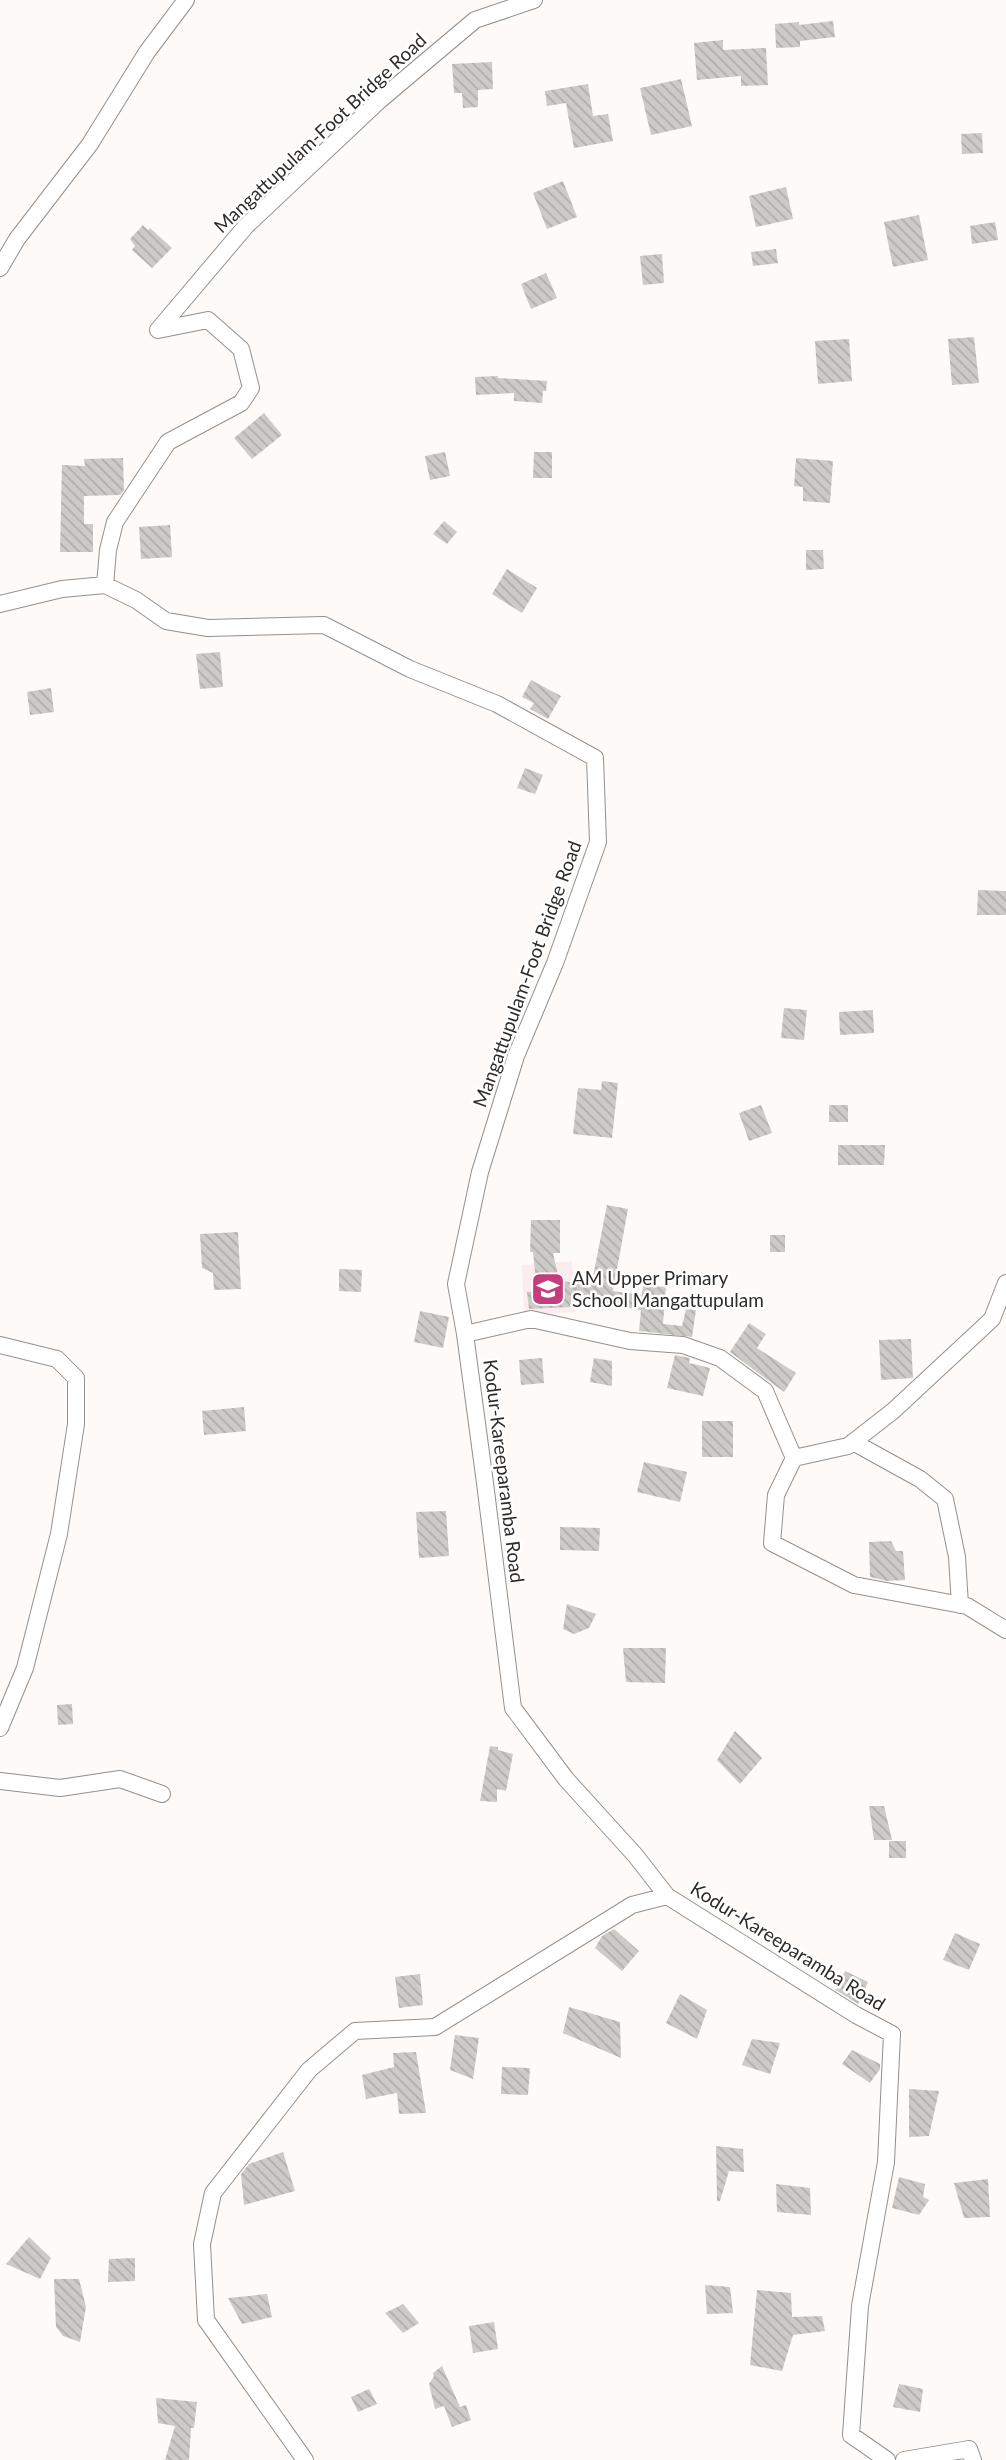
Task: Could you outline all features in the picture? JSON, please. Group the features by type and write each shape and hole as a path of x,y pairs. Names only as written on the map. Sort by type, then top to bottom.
{"street":[{"path":"0,268 17,239 89,144 147,52 186,0"},
{"name":"Mangattupulam-Foot Bridge Road","path":"465,1334 456,1284 480,1172 516,1056 555,963 598,842 595,758 497,704 410,669 324,625 208,628 166,621 136,600 105,584 108,550 115,522 168,442 241,403 251,388 241,349 208,320 158,330 246,226 380,100 475,20 534,0"},
{"path":"0,604 62,589 105,584"},
{"path":"794,1458 848,1446 893,1411 992,1319 1006,1283"},
{"path":"465,1334 531,1319 630,1341 683,1345 720,1358 765,1391 794,1458 776,1495 772,1543 854,1585 967,1606 1006,1630"},
{"name":"Kodur-Kareeparamba Road","path":"465,1334 513,1708 566,1779 635,1855 667,1896 856,2015 892,2034 886,2162 860,2306 851,2435 887,2460"},
{"path":"0,1345 57,1359 76,1378 76,1424 59,1534 25,1668 0,1728"},
{"path":"853,1443 920,1479 945,1499 957,1557 960,1605"},
{"path":"0,1781 61,1788 120,1779 162,1794"},
{"path":"305,2460 206,2320 202,2245 213,2193 309,2070 355,2031 435,2027 632,1905 667,1896"},
{"path":"904,2460 969,2449 973,2460"}],"shaded area":[{"name":"AM Upper Primary School Mangattupulam","path":"572,1261 576,1312 524,1315 522,1265"}],"building":[{"path":"833,21 835,37 800,41 800,47 776,48 775,24 799,22 799,25"},
{"path":"723,40 723,50 766,48 768,85 741,86 741,76 697,80 694,43"},
{"path":"492,62 493,89 478,90 478,107 463,108 462,93 454,93 452,64"},
{"path":"681,79 692,126 651,135 640,88"},
{"path":"588,84 593,116 608,114 613,141 574,148 566,103 547,106 545,91"},
{"path":"982,133 983,153 962,154 961,134"},
{"path":"563,181 577,217 547,229 533,193"},
{"path":"786,187 793,219 756,227 749,196"},
{"path":"919,215 928,260 893,267 884,222"},
{"path":"995,222 998,240 972,244 970,226"},
{"path":"143,225 172,248 152,268 132,250 135,246 130,239"},
{"path":"776,249 778,263 753,266 751,252"},
{"path":"662,254 664,283 643,285 640,256"},
{"path":"546,273 557,298 531,309 521,284"},
{"path":"974,337 979,383 952,385 948,339"},
{"path":"849,339 852,381 818,384 815,341"},
{"path":"498,376 547,381 542,403 514,401 514,393 476,395 475,377"},
{"path":"264,413 282,435 252,459 234,438"},
{"path":"445,452 450,476 430,480 425,456"},
{"path":"534,452 552,452 552,478 533,478"},
{"path":"123,458 124,490 120,495 84,496 84,524 93,524 93,552 60,552 62,465 85,466 84,459"},
{"path":"796,458 833,461 830,503 803,501 803,487 794,486"},
{"path":"444,521 457,532 447,544 433,534"},
{"path":"170,525 172,557 141,559 139,527"},
{"path":"806,550 823,550 824,569 806,570"},
{"path":"507,569 537,588 522,613 492,594"},
{"path":"220,652 223,687 200,689 196,654"},
{"path":"531,680 561,696 548,719 530,709 534,703 522,697"},
{"path":"51,688 54,712 30,715 27,692"},
{"path":"525,768 543,775 535,794 517,788"},
{"path":"978,890 1006,891 1006,915 977,915"},
{"path":"784,1008 807,1010 804,1040 781,1038"},
{"path":"873,1010 874,1033 840,1035 839,1012"},
{"path":"602,1081 618,1083 612,1138 573,1134 578,1088 601,1090"},
{"path":"761,1105 772,1133 749,1141 739,1113"},
{"path":"829,1105 848,1105 848,1122 829,1122"},
{"path":"838,1145 885,1145 884,1165 838,1165"},
{"path":"607,1205 628,1209 613,1291 642,1295 643,1285 666,1287 663,1324 682,1326 686,1309 696,1310 692,1337 639,1331 641,1310 571,1298 571,1307 529,1309 527,1292 537,1291 533,1252 530,1252 531,1220 560,1220 560,1253 553,1253 559,1280 591,1287"},
{"path":"238,1232 241,1289 214,1290 213,1273 202,1268 200,1234"},
{"path":"770,1235 785,1235 785,1252 770,1252"},
{"path":"339,1269 362,1270 361,1292 339,1291"},
{"path":"420,1311 449,1317 443,1348 414,1342"},
{"path":"749,1323 766,1334 757,1348 796,1373 784,1392 730,1352"},
{"path":"911,1339 913,1378 881,1380 879,1340"},
{"path":"675,1355 690,1358 689,1363 710,1368 703,1396 667,1388"},
{"path":"542,1358 544,1383 521,1385 519,1360"},
{"path":"594,1358 612,1361 612,1386 590,1382"},
{"path":"244,1407 246,1431 204,1435 202,1411"},
{"path":"702,1421 733,1421 733,1457 702,1457"},
{"path":"644,1462 687,1472 680,1502 637,1492"},
{"path":"446,1511 449,1556 419,1558 416,1512"},
{"path":"560,1527 600,1528 599,1551 560,1550"},
{"path":"891,1541 896,1551 903,1551 905,1580 887,1581 870,1577 869,1542"},
{"path":"567,1604 596,1614 589,1628 574,1634 563,1629"},
{"path":"623,1648 666,1648 665,1683 626,1682"},
{"path":"72,1704 73,1724 58,1725 57,1705"},
{"path":"735,1731 762,1758 740,1784 717,1760"},
{"path":"490,1746 513,1754 506,1791 497,1789 497,1802 480,1801"},
{"path":"869,1806 884,1806 892,1840 874,1840"},
{"path":"889,1841 906,1841 906,1858 889,1858"},
{"path":"614,1929 639,1951 622,1971 595,1948 602,1936"},
{"path":"955,1933 980,1944 969,1970 943,1960"},
{"path":"845,1971 868,1982 858,2004 836,1990"},
{"path":"420,1974 423,2005 399,2008 395,1977"},
{"path":"680,1994 707,2010 697,2039 666,2023"},
{"path":"569,2007 620,2022 621,2058 563,2033"},
{"path":"455,2035 479,2038 473,2079 450,2070"},
{"path":"752,2039 780,2043 770,2074 742,2065"},
{"path":"852,2050 880,2064 880,2069 870,2083 842,2064"},
{"path":"416,2052 426,2113 399,2114 397,2093 366,2099 362,2075 394,2067 393,2053"},
{"path":"502,2067 530,2068 528,2095 501,2094"},
{"path":"909,2089 939,2091 929,2136 909,2137"},
{"path":"716,2146 743,2149 744,2172 729,2171 720,2201 717,2201"},
{"path":"283,2152 295,2191 244,2205 241,2174 249,2164"},
{"path":"899,2177 925,2184 923,2197 929,2200 919,2215 892,2208"},
{"path":"988,2179 990,2217 964,2218 954,2183"},
{"path":"776,2184 810,2188 811,2215 777,2212"},
{"path":"29,2237 51,2258 40,2279 6,2264"},
{"path":"135,2258 135,2281 108,2282 109,2259"},
{"path":"54,2279 79,2279 86,2307 80,2342 63,2336 56,2327"},
{"path":"705,2285 730,2287 733,2313 707,2314"},
{"path":"757,2290 791,2293 792,2317 822,2316 825,2331 793,2335 782,2371 750,2365"},
{"path":"267,2294 272,2317 242,2324 228,2298"},
{"path":"403,2304 419,2323 403,2333 385,2313"},
{"path":"494,2322 498,2349 473,2353 469,2326"},
{"path":"442,2366 460,2407 466,2405 471,2420 452,2427 444,2406 435,2409 429,2384 433,2373"},
{"path":"899,2384 923,2389 920,2412 893,2407"},
{"path":"369,2389 377,2404 358,2412 351,2397"},
{"path":"156,2398 197,2402 194,2428 191,2428 189,2460 165,2460 175,2426 158,2423"}],"place":[{"name":"AM Upper Primary School Mangattupulam","path":"548,1289"}]}
